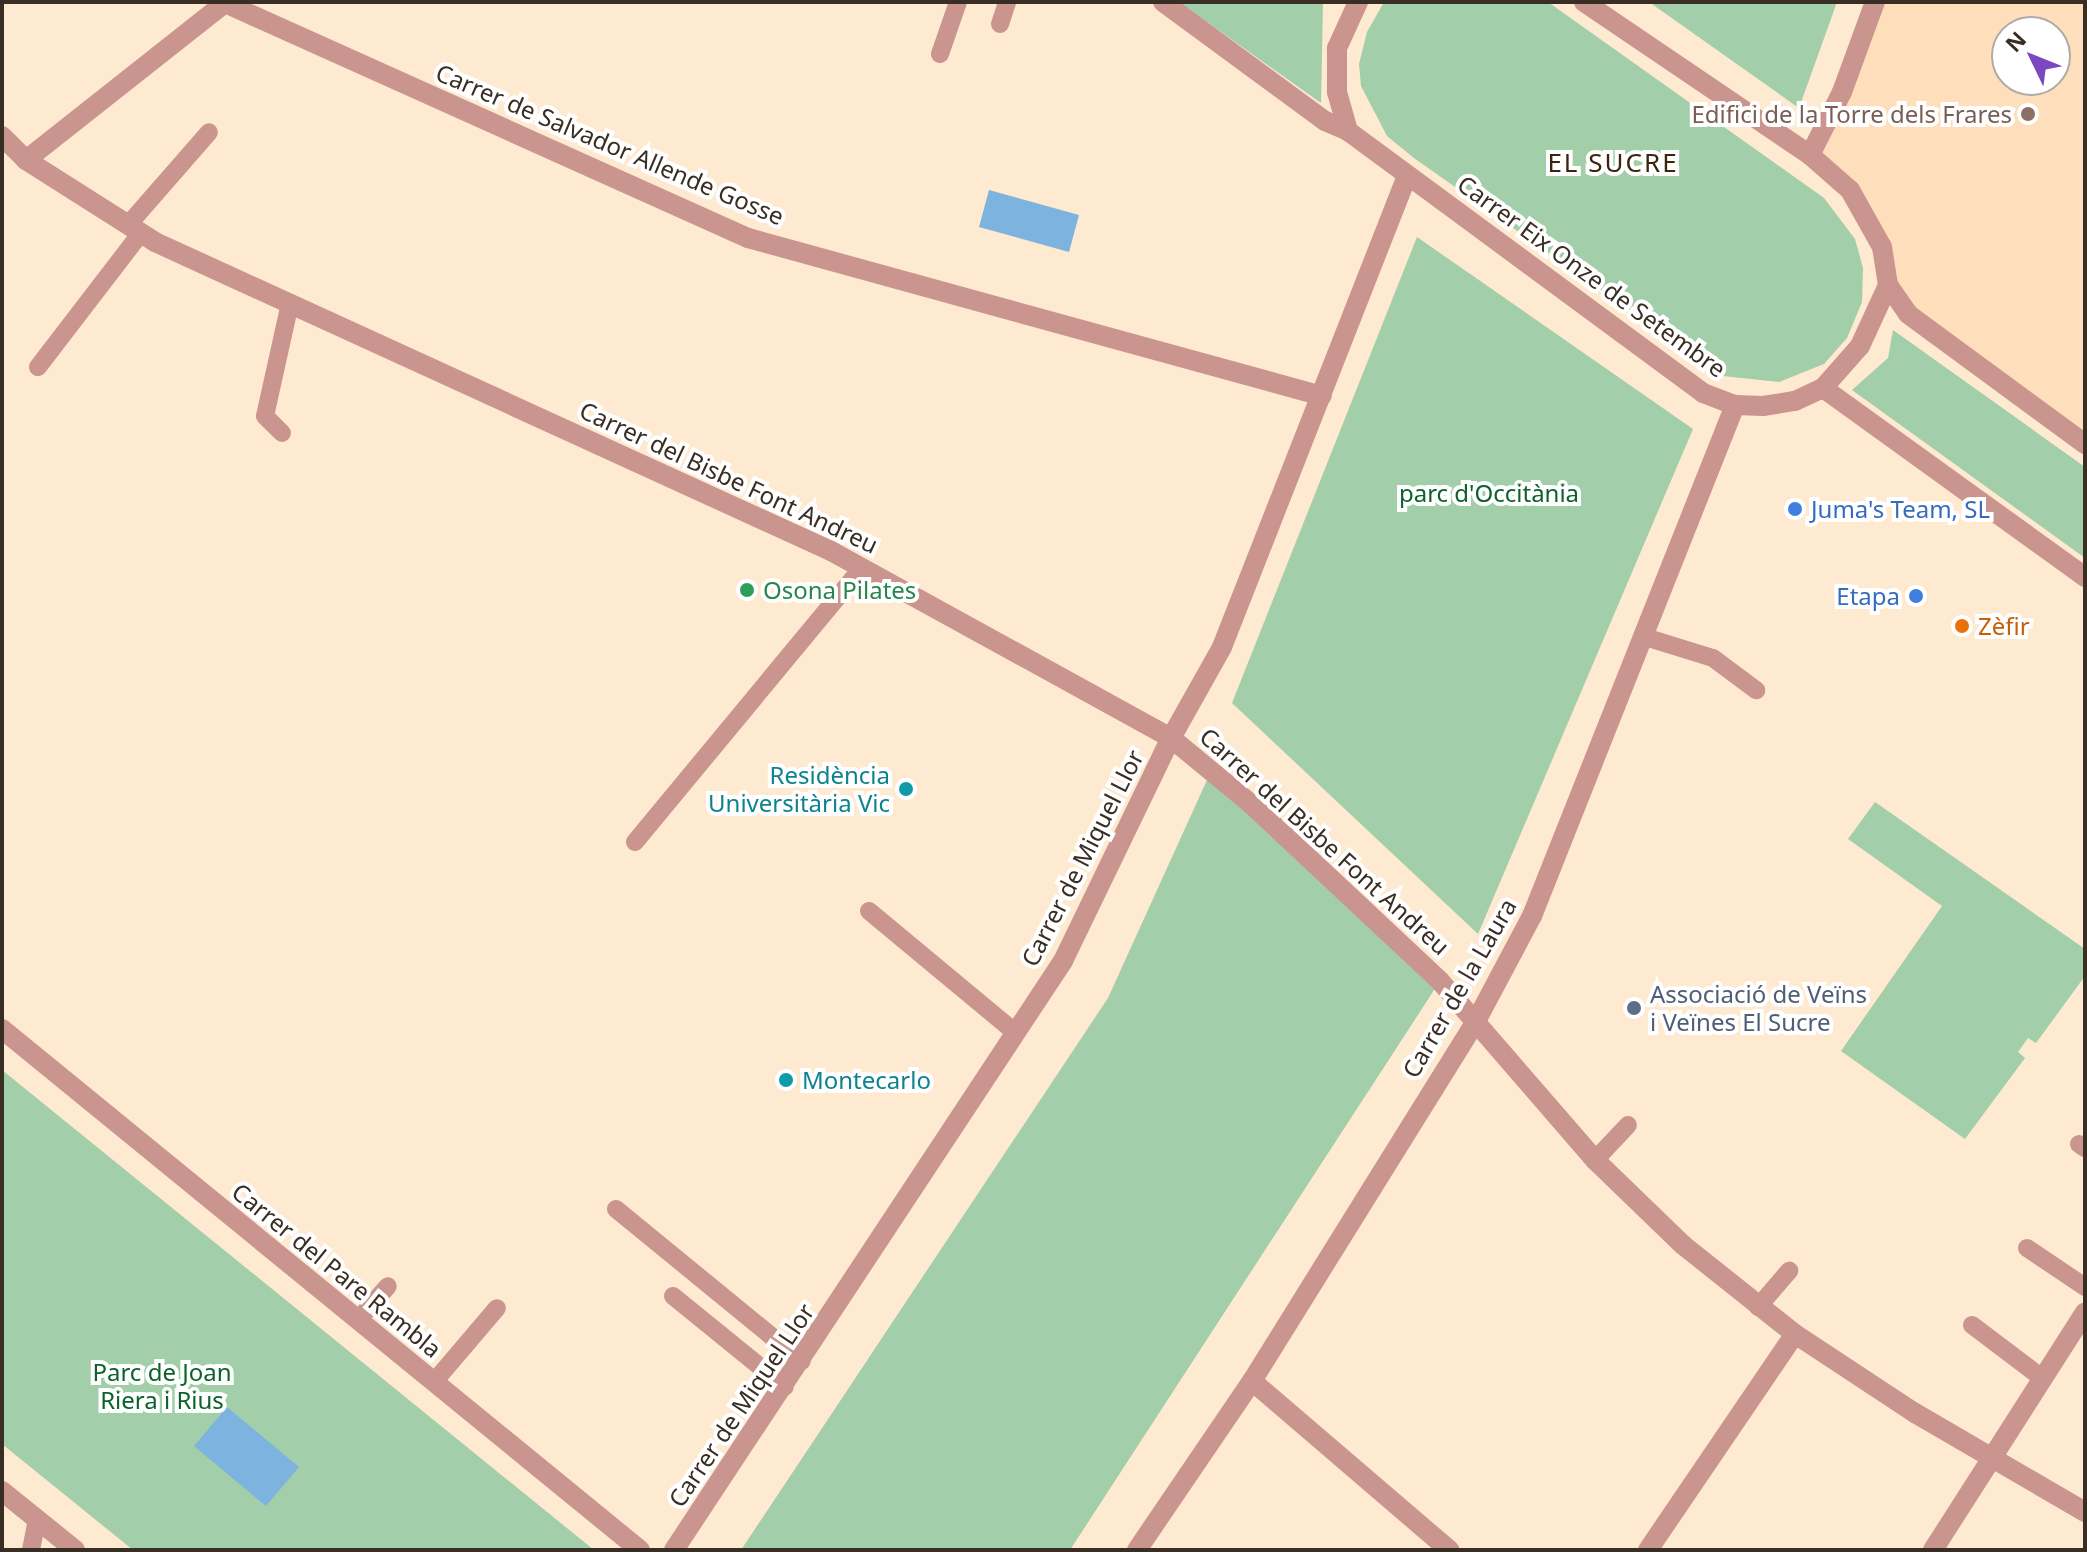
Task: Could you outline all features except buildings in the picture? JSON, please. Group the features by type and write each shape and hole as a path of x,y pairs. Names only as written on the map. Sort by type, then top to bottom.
{"street":[{"name":"Carrer Eix Onze de Setembre","path":"1163,2 1325,121 1348,131 1703,393 1735,405 1795,401 1823,388 1860,346 1888,285"},
{"path":"1584,2 1810,155 1850,190 1869,217 1882,247 1888,285 1908,314 1937,339 2085,444"},
{"path":"1810,155 1842,92 1875,2"},
{"name":"Carrer de Salvador Allende Gosse","path":"26,160 225,3 748,238 1322,396"},
{"path":"1348,131 1337,92 1337,48 1353,5"},
{"name":"Carrer del Bisbe Font Andreu","path":"2,136 26,160 135,229 862,568 1171,738 1241,795 1407,949 1595,1160 1683,1245 1795,1334 1915,1413 1992,1455 2085,1512"},
{"name":"Carrer de Miquel Llor","path":"674,1550 785,1387 1063,961 1171,738 1222,647 1407,176"},
{"path":"1823,388 2085,577"},
{"name":"Carrer de la Laura","path":"1137,1550 1252,1381 1475,1023 1532,916 1735,405"},
{"name":"Carrer del Pare Rambla","path":"2,1029 640,1550"},
{"path":"1933,1550 2085,1312"},
{"path":"1648,1550 1795,1334"},
{"path":"1252,1381 1449,1550"},
{"path":"2,1491 75,1550"}],"lane":[{"path":"940,54 958,2"},
{"path":"1000,24 1007,2"},
{"path":"38,367 135,229 209,132"},
{"path":"282,433 265,416 290,303"},
{"path":"635,842 862,568"},
{"path":"1645,637 1713,658 1756,690"},
{"path":"869,911 1016,1033"},
{"path":"1595,1160 1628,1125"},
{"path":"616,1209 802,1361"},
{"path":"2027,1248 2085,1287"},
{"path":"1758,1307 1789,1271"},
{"path":"358,1320 388,1286"},
{"path":"673,1296 785,1387"},
{"path":"434,1382 497,1308"},
{"path":"1972,1325 2042,1378"},
{"path":"31,1550 37,1519"}],"shaded area":[{"path":"1875,2 2085,2 2085,444 1937,339 1888,285 1869,217 1810,155"}],"green space":[{"path":"1179,2 1323,2 1321,103"},
{"path":"1384,2 1548,2 1824,198 1855,239 1863,268 1862,302 1847,338 1824,364 1779,382 1723,376 1414,158 1387,136 1361,86 1359,64 1367,32"},
{"path":"1649,2 1837,2 1799,108"},
{"name":"parc d'Occitània","path":"1417,237 1693,429 1478,934 1232,703"},
{"path":"1893,330 2085,467 2085,558 1852,390 1888,358"},
{"path":"1212,769 1440,981 1070,1550 741,1550 1108,998"},
{"path":"1875,802 2085,949 2085,976 2036,1043 2028,1038 2018,1052 2025,1058 1965,1139 1841,1051 1942,906 1848,839"},
{"name":"Parc de Joan Riera i Rius","path":"2,1070 594,1550 133,1550 2,1444"}],"water":[{"path":"989,190 1079,215 1069,252 979,227"},
{"path":"227,1407 299,1467 266,1506 194,1446"}],"place":[{"name":"Edifici de la Torre dels Frares","path":"2028,114"},
{"name":"Juma's Team, SL","path":"1795,509"},
{"name":"Osona Pilates","path":"747,590"},
{"name":"Etapa","path":"1916,596"},
{"name":"Zèfir","path":"1962,626"},
{"name":"Residència Universitària Vic","path":"906,789"},
{"name":"Associació de Veïns i Veïnes El Sucre","path":"1634,1008"},
{"name":"Montecarlo","path":"786,1080"}],"district":[{"name":"EL SUCRE","path":"1613,163"}]}
